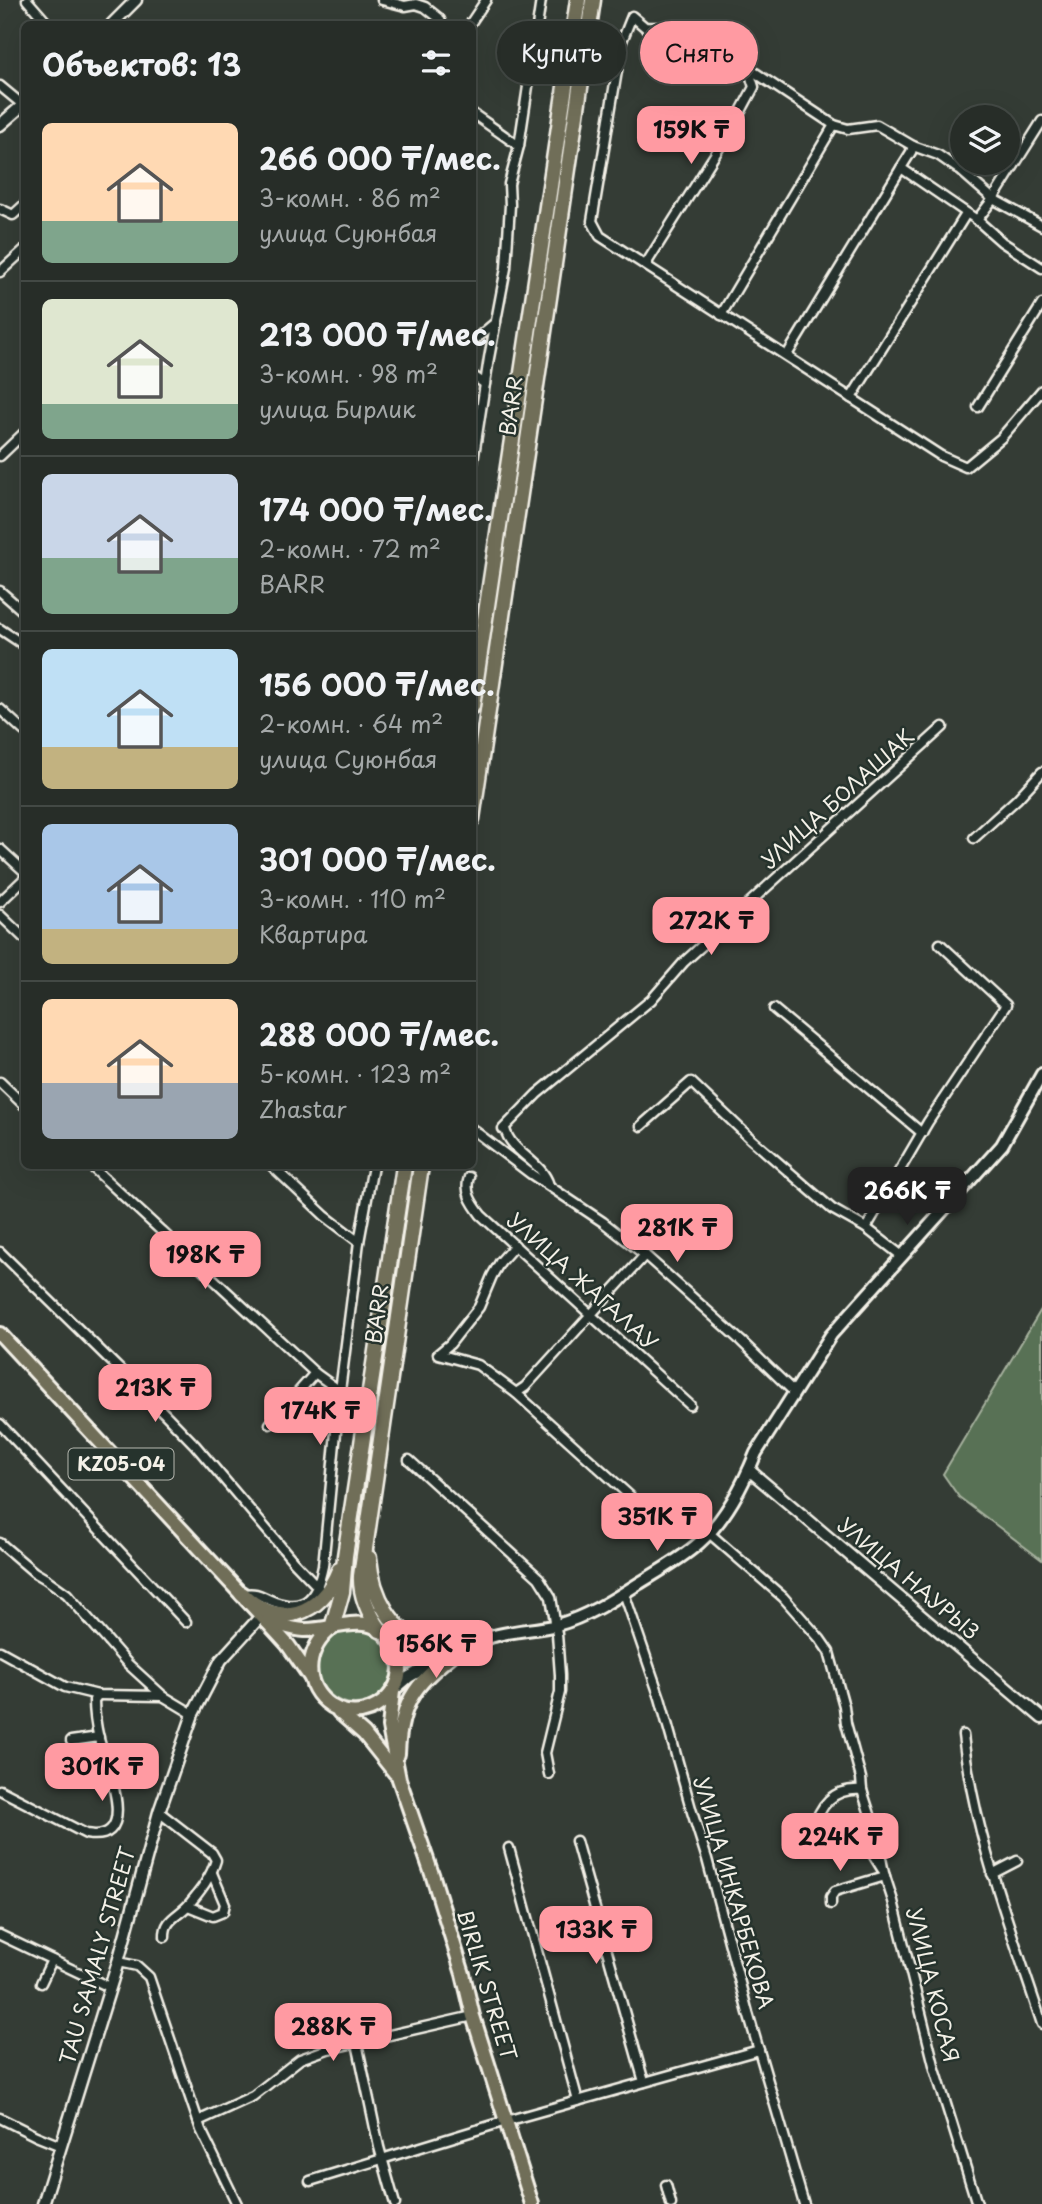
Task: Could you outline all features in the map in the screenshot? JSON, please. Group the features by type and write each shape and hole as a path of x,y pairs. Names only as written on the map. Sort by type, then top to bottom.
{"highway":[{"name":"BARR","path":"476,679 578,0"},
{"name":"BARR","path":"476,792 593,0"},
{"name":"BARR","path":"332,1628 342,1592 345,1556 404,1169"},
{"name":"BARR","path":"384,1633 367,1608 361,1583 421,1169"},
{"path":"368,1532 373,1587 384,1610 415,1639 432,1646 462,1647"},
{"path":"242,1594 256,1607 271,1613 283,1615 303,1611 317,1603 330,1590 345,1556"}],"main road":[{"path":"268,1623 294,1629 332,1628 356,1622 373,1626 407,1648 432,1654 494,1636 579,1618 684,1555 709,1533 728,1510 756,1454 831,1335 1002,1145 1042,1074"},
{"name":"KZ05-04","path":"0,1334 288,1645 311,1678 315,1690 364,1734 399,1779"},
{"path":"311,1678 309,1667 316,1645 332,1628"},
{"name":"KZ05-04","path":"384,1633 398,1655 400,1666 393,1691 389,1727 399,1779"},
{"path":"331,1706 352,1713 363,1712 382,1703 409,1677 462,1647"},
{"path":"399,1779 400,1729 409,1700 428,1674 462,1647"},
{"name":"BIRLIK STREET","path":"399,1779 433,1877 532,2204"}],"street":[{"path":"27,0 45,21"},
{"path":"115,21 136,0"},
{"path":"382,0 405,6 419,3 440,21"},
{"path":"472,21 486,0"},
{"path":"476,442 506,268 509,184 519,146 541,0"},
{"path":"640,23 632,16 622,41 592,220 600,236 941,456 966,467 1001,438 1042,390"},
{"path":"758,75 834,125 848,130 877,125 913,146 938,155 993,199 1042,226"},
{"path":"646,264 733,126 754,87 753,84"},
{"path":"0,86 21,102"},
{"path":"0,125 21,107"},
{"path":"476,116 519,146"},
{"path":"976,220 993,199 1042,121"},
{"path":"721,315 834,125"},
{"path":"787,355 913,146"},
{"path":"901,168 1042,268"},
{"path":"0,209 13,215 21,208"},
{"path":"851,398 965,214"},
{"path":"0,272 21,253"},
{"path":"978,407 1042,304"},
{"path":"476,339 496,322"},
{"path":"476,378 485,384"},
{"path":"0,456 21,440"},
{"path":"0,592 21,610"},
{"path":"0,629 20,638"},
{"path":"0,709 21,728"},
{"name":"УЛИЦА БОЛАШАК","path":"549,1185 547,1178 508,1139 503,1129 508,1122 537,1094 651,1000 684,962 943,727"},
{"path":"974,838 1042,772"},
{"path":"0,849 21,868"},
{"path":"0,902 21,882"},
{"path":"0,915 21,935"},
{"path":"866,1228 922,1133 1006,1005 940,944"},
{"path":"774,1009 922,1133"},
{"path":"0,1082 21,1102"},
{"path":"641,1126 691,1082 751,1139 832,1209 866,1228 902,1256"},
{"path":"476,1132 645,1255 794,1392"},
{"path":"94,1169 315,1373 340,1391"},
{"path":"275,1169 325,1216 359,1242"},
{"path":"242,1594 257,1592 272,1601 299,1606 307,1602 318,1587 323,1566 340,1391 359,1242 372,1169"},
{"name":"УЛИЦА ЖАГАЛАУ","path":"469,1177 467,1184 470,1200 481,1215 690,1405"},
{"path":"515,1245 500,1262 479,1307 450,1345 438,1354 478,1365 516,1393 630,1496"},
{"path":"0,1252 165,1413 318,1587"},
{"path":"516,1393 525,1387 645,1255"},
{"path":"270,1424 315,1373"},
{"path":"0,1424 186,1622"},
{"path":"409,1460 538,1578 551,1597 560,1684 545,1753 549,1774"},
{"name":"УЛИЦА НАУРЫЗ","path":"749,1470 1042,1718"},
{"name":"УЛИЦА КОСАЯ","path":"709,1533 783,1597 829,1652 935,2069 977,2204"},
{"path":"0,1543 34,1572 67,1594 128,1664 163,1696 193,1714"},
{"name":"УЛИЦА ИНКАРБЕКОВА","path":"624,1593 660,1698 804,2204"},
{"name":"TAU SAMALY STREET","path":"43,2204 118,1962 159,1812 193,1714 221,1660 268,1623"},
{"path":"0,1651 65,1687 98,1695 163,1696"},
{"path":"0,1790 86,1834 104,1835 114,1826 118,1812 99,1737 94,1700 98,1695"},
{"path":"963,1735 970,1786 992,1874 1042,2024"},
{"path":"71,1741 99,1737"},
{"path":"812,1832 820,1809 831,1797 850,1789 862,1790"},
{"path":"159,1812 212,1853 216,1860 212,1873 188,1906 164,1928 165,1937"},
{"path":"576,1840 644,2082"},
{"path":"509,1848 578,2101"},
{"path":"831,1904 835,1891 884,1874 869,1848"},
{"path":"992,1874 1017,1861"},
{"path":"188,1906 212,1916 223,1912 225,1904 212,1873"},
{"path":"0,1935 109,1987"},
{"path":"41,1983 52,1960"},
{"path":"118,1962 137,1966 149,1977 198,2121 237,2204"},
{"path":"198,2121 253,2096 300,2059 328,2049 473,2016"},
{"path":"357,2043 395,2204"},
{"path":"310,2181 760,2050"},
{"path":"0,2118 61,2146"},
{"path":"666,2185 671,2204"}],"green space":[{"path":"1042,1308 1042,1560 959,1497 943,1474"},
{"path":"355,1630 369,1633 381,1641 389,1653 392,1667 389,1681 381,1693 369,1701 355,1704 341,1701 329,1693 321,1681 318,1667 321,1653 329,1641 341,1633"}]}
